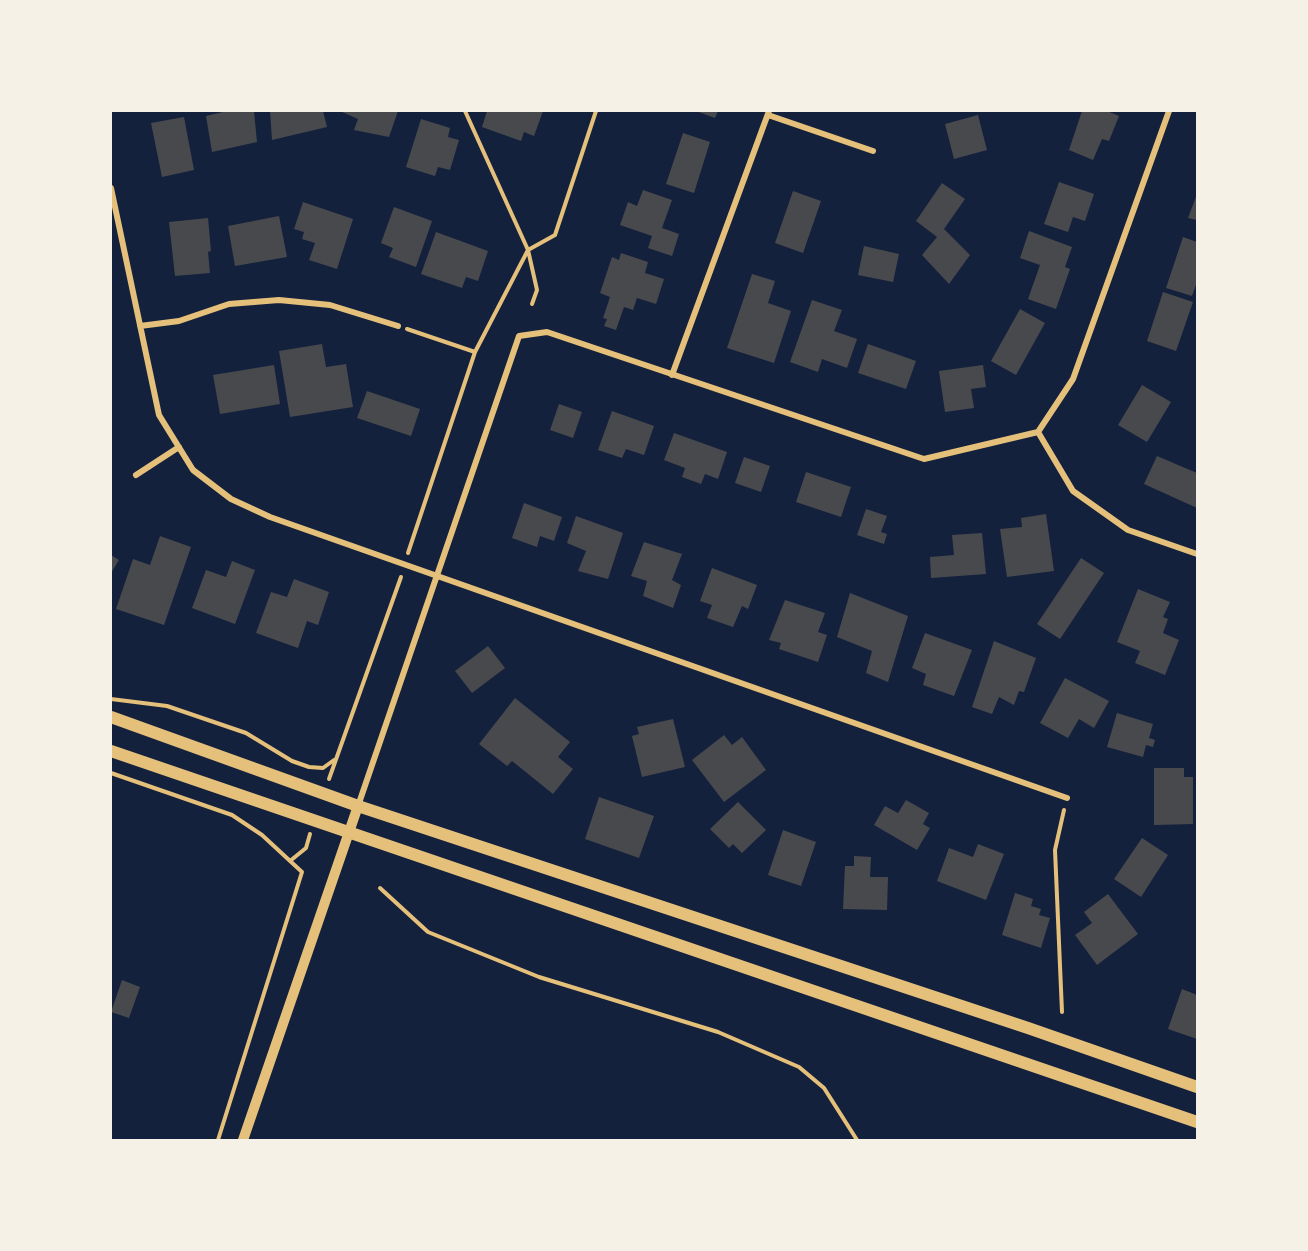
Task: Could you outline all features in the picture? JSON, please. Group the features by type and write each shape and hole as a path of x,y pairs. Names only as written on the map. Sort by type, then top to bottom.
{"main road":[{"path":"111,717 358,806 1197,1087"},
{"path":"111,751 1197,1122"}],"street":[{"path":"243,1140 519,336 547,332 924,459 1038,432 1073,379 1169,111"},
{"path":"672,375 769,113 873,151"},
{"path":"111,188 113,211 159,415 193,470 231,500 270,517 404,565 1067,798"},
{"path":"140,326 179,321 229,304 279,300 330,305 398,326"},
{"path":"1038,432 1073,491 1128,530 1197,554"},
{"path":"136,475 179,447"}],"path":[{"path":"465,111 528,250 537,290 532,304"},
{"path":"111,699 166,706 246,733 292,760 309,767 323,768 335,760 404,565 475,352 528,250 555,235 596,111"},
{"path":"398,326 475,352"},
{"path":"111,773 232,814 262,835 302,872 218,1140"},
{"path":"1062,1012 1055,850 1067,798"},
{"path":"290,861 306,848"},
{"path":"380,888 428,932 539,977 718,1032 799,1067 825,1088 857,1140"}],"building":[{"path":"227,111 254,111 257,142 212,152 206,116"},
{"path":"270,111 323,111 327,127 272,140"},
{"path":"340,111 398,111 389,137 354,130 358,119"},
{"path":"487,111 543,111 534,136 524,132 521,141 482,127"},
{"path":"696,111 718,111 715,118"},
{"path":"1082,111 1107,111 1119,116 1109,141 1102,139 1093,160 1069,150"},
{"path":"978,115 987,150 954,159 945,124"},
{"path":"184,117 194,170 162,177 151,123"},
{"path":"421,119 450,128 448,137 459,140 450,170 438,167 435,176 406,167"},
{"path":"683,133 710,142 694,193 666,184"},
{"path":"1059,182 1094,194 1085,221 1073,217 1068,232 1044,224"},
{"path":"942,183 965,199 944,229 970,255 949,284 922,255 937,237 916,221"},
{"path":"643,190 672,200 662,228 679,234 672,256 648,248 652,236 620,225 628,202 637,206"},
{"path":"793,191 821,201 803,253 775,243"},
{"path":"1197,194 1197,220 1188,218"},
{"path":"303,202 353,219 337,269 309,260 315,243 302,239 304,232 294,229"},
{"path":"394,207 432,221 416,267 389,257 393,248 381,243"},
{"path":"279,216 287,257 235,266 228,226"},
{"path":"208,218 210,273 175,276 169,222"},
{"path":"1029,231 1072,247 1065,267 1070,269 1056,309 1028,299 1040,265 1020,258"},
{"path":"436,232 488,251 478,281 466,277 462,288 421,274"},
{"path":"1183,237 1197,242 1197,282 1192,296 1166,288"},
{"path":"864,246 899,254 893,282 858,275"},
{"path":"621,253 648,262 645,273 664,279 656,304 637,298 633,310 624,307 616,330 604,326 607,319 603,318 610,297 600,293 612,257 619,260"},
{"path":"752,274 775,281 768,303 791,311 774,363 727,348"},
{"path":"1163,292 1193,302 1176,351 1147,341"},
{"path":"812,300 842,310 834,331 857,339 847,368 822,359 818,372 790,362"},
{"path":"1020,309 1045,323 1016,375 991,361"},
{"path":"322,344 326,367 346,364 353,407 290,417 279,351"},
{"path":"868,344 916,361 906,389 858,373"},
{"path":"274,365 280,404 220,414 213,375"},
{"path":"983,365 986,387 971,389 974,408 945,412 939,371"},
{"path":"1142,385 1171,402 1147,442 1118,425"},
{"path":"367,391 420,409 411,436 357,418"},
{"path":"559,404 582,412 573,438 550,430"},
{"path":"612,411 654,426 644,455 626,449 622,458 598,450"},
{"path":"674,433 727,452 718,479 705,474 701,484 682,477 685,468 664,460"},
{"path":"1157,456 1197,473 1197,508 1144,484"},
{"path":"744,457 770,466 761,492 735,483"},
{"path":"806,472 851,487 841,517 796,502"},
{"path":"524,503 562,517 554,541 540,536 537,547 512,538"},
{"path":"866,509 887,516 881,532 887,534 884,544 857,535"},
{"path":"1046,514 1054,571 1007,577 1000,529 1022,527 1021,518"},
{"path":"576,516 623,533 608,579 578,571 586,551 567,543"},
{"path":"982,533 986,574 931,578 930,557 954,555 952,535"},
{"path":"160,536 191,547 164,625 116,609 133,559 150,565"},
{"path":"644,542 682,554 672,580 681,585 673,608 643,596 647,581 631,576"},
{"path":"111,555 119,560 111,573"},
{"path":"1081,558 1104,573 1060,639 1037,624"},
{"path":"232,561 255,570 235,624 192,608 206,570 226,577"},
{"path":"712,568 757,585 748,609 742,606 733,627 707,618 712,605 700,601"},
{"path":"294,579 329,592 318,625 307,621 298,648 256,633 271,592 287,597"},
{"path":"1138,589 1170,602 1163,617 1168,619 1163,633 1179,640 1165,675 1135,663 1140,651 1117,642"},
{"path":"850,593 908,616 888,682 866,673 872,651 837,637"},
{"path":"785,600 825,613 818,632 827,635 818,662 779,649 781,643 769,640"},
{"path":"925,633 972,650 954,696 923,685 926,674 912,668"},
{"path":"994,641 1036,658 1024,692 1019,691 1014,705 999,697 992,714 972,707"},
{"path":"488,646 505,668 472,693 455,671"},
{"path":"1065,678 1109,701 1094,728 1079,719 1068,738 1040,723"},
{"path":"515,698 570,742 558,757 573,769 553,794 512,761 507,766 479,744"},
{"path":"1117,713 1153,724 1149,738 1155,740 1153,747 1146,745 1143,757 1107,747"},
{"path":"673,719 685,767 642,777 632,736 639,734 637,727"},
{"path":"724,735 732,745 742,737 766,770 724,802 692,760"},
{"path":"1154,768 1184,768 1184,777 1193,777 1193,824 1154,825"},
{"path":"599,797 654,816 639,858 585,839"},
{"path":"906,800 929,813 923,824 930,828 917,850 874,825 885,806 898,813"},
{"path":"738,802 766,830 742,853 733,844 729,848 710,829"},
{"path":"783,830 816,842 801,886 768,875"},
{"path":"1142,838 1168,855 1141,897 1114,879"},
{"path":"978,844 1004,854 986,900 937,881 949,848 973,857"},
{"path":"854,856 871,857 870,877 888,877 887,910 843,909 845,866 854,866"},
{"path":"1015,893 1033,899 1031,906 1041,909 1039,915 1050,918 1041,948 1002,935"},
{"path":"1108,894 1138,934 1097,965 1075,935 1092,923 1084,912"},
{"path":"122,980 140,987 129,1018 111,1012"},
{"path":"1182,989 1197,995 1197,1039 1168,1029"}]}
